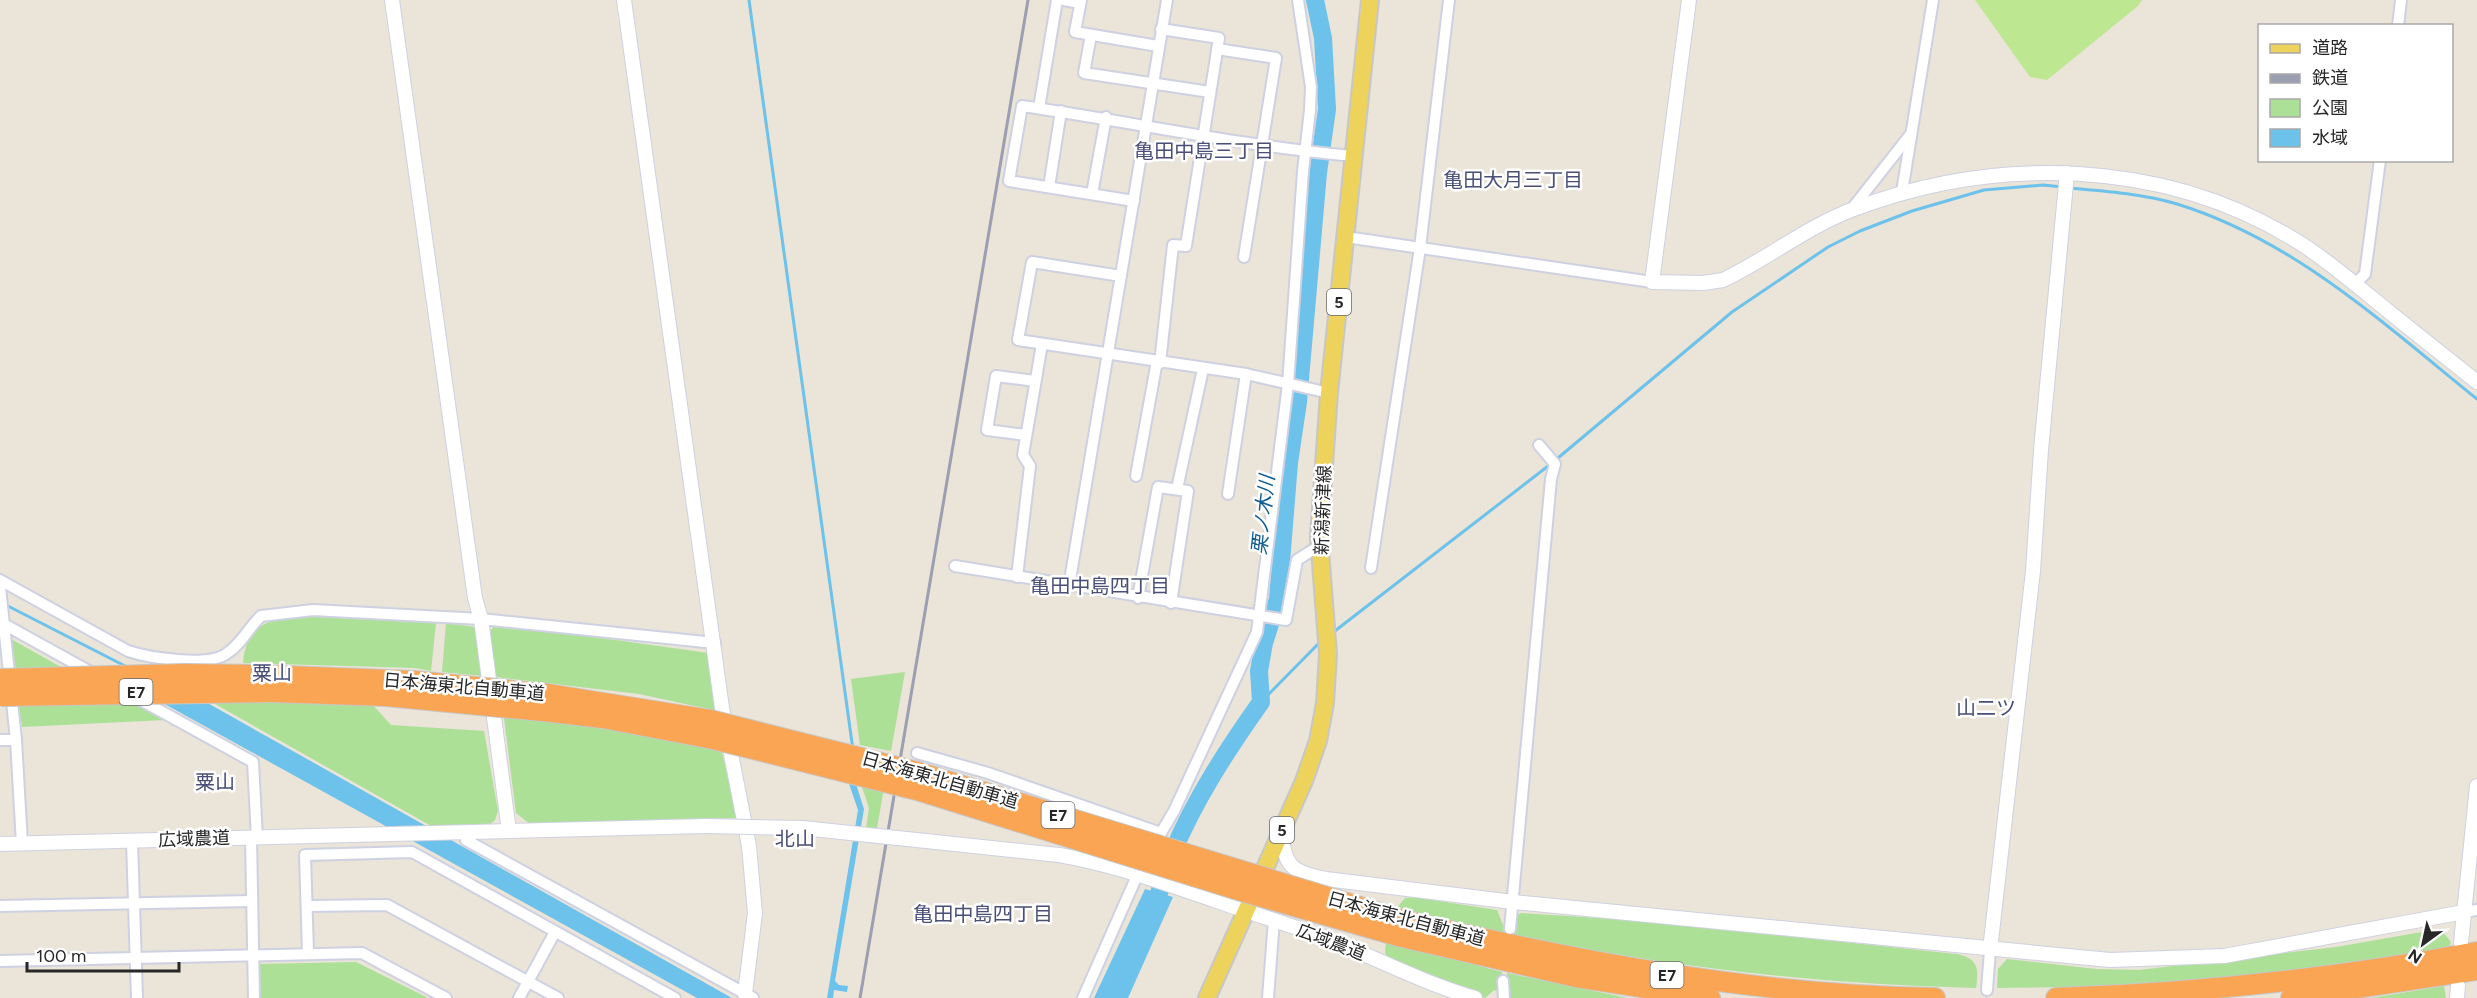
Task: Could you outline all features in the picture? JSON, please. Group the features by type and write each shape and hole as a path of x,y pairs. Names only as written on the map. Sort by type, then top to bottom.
{"highway":[{"name":"日本海東北自動車道","path":"0,690 172,674 414,681 545,703 637,724 711,729 917,790 1238,890 1400,928 1576,977 1710,998"},
{"name":"日本海東北自動車道","path":"0,690 271,692 545,703"},
{"name":"日本海東北自動車道","path":"1400,928 1663,974 1819,992 1935,998"},
{"path":"2056,998 2125,996 2256,985 2469,947"},
{"path":"2291,998 2477,970"}],"main road":[{"name":"新潟新津線","path":"1207,998 1304,781 1318,741 1325,703 1328,654 1319,546 1329,393 1370,0"}],"street":[{"path":"392,0 476,598 481,619 509,831 706,826 803,828 1059,855 1141,877"},
{"path":"466,840 748,997 754,933 754,897 749,846 722,708 715,643 624,0"},
{"path":"1040,108 1058,0"},
{"path":"1064,0 1080,2 1075,32 1158,46"},
{"path":"1069,586 1167,0"},
{"path":"1083,998 1252,646 1259,618 1288,384 1304,151 1311,87 1298,0"},
{"path":"1371,568 1420,248 1449,0"},
{"path":"1652,282 1689,0"},
{"path":"1902,192 1933,0"},
{"path":"2398,24 2401,0"},
{"path":"1136,476 1158,362 1173,245 1186,246 1218,38 1161,29"},
{"path":"1091,35 1084,73 1210,92"},
{"path":"1217,49 1276,58 1244,256"},
{"path":"1134,201 1008,181 1023,106 1107,117 1304,151 1353,156"},
{"path":"1049,187 1061,111"},
{"path":"1092,194 1107,117"},
{"path":"1851,210 1912,132"},
{"path":"2355,284 2365,274 2380,162"},
{"path":"1346,237 1652,282 1703,283 1723,280 1851,210 1902,192 1977,176 2067,176 2151,182 2249,215 2295,240 2355,284 2477,382"},
{"path":"1987,990 2032,570 2067,176"},
{"path":"1121,276 1032,262 1018,340 1246,374 1329,393"},
{"path":"1017,577 1030,466 1023,455 1042,344"},
{"path":"1177,489 1203,369"},
{"path":"1228,494 1246,374"},
{"path":"1026,435 987,430 996,376 1035,381"},
{"path":"1510,929 1551,479 1555,464 1539,445"},
{"path":"1138,598 1158,487 1188,490 1171,603"},
{"path":"955,566 1259,618 1286,620 1297,560 1319,546"},
{"path":"0,580 128,651 150,658 204,659 224,656 241,642 261,616 273,612 313,610 481,619 715,643"},
{"path":"0,587 16,740 22,844"},
{"path":"3,627 253,762 254,838 251,901 254,998"},
{"path":"0,740 16,740"},
{"path":"917,753 988,773 1161,833"},
{"path":"2469,947 2477,786"},
{"path":"1282,830 1283,855 1290,866 1308,876 1513,902 2110,960 2224,956 2471,911"},
{"name":"広域農道","path":"0,844 509,831"},
{"path":"132,841 137,998"},
{"path":"308,953 308,906 304,855 412,852 675,998"},
{"name":"広域農道","path":"1141,877 1327,939 1418,978 1475,998"},
{"path":"0,906 251,901"},
{"path":"308,906 387,904 558,998"},
{"path":"1268,998 1274,920"},
{"path":"519,998 555,932"},
{"path":"0,961 362,953 443,997"},
{"path":"1503,981 1504,998"}],"green space":[{"path":"1975,0 2142,0 2138,6 2047,80 2030,77"},
{"path":"296,616 436,623 431,671 415,668 243,663 248,641 259,628 275,620"},
{"path":"446,623 475,627 483,676 442,672"},
{"path":"493,627 587,636 709,653 718,711 639,694 496,677 489,633"},
{"path":"11,639 61,667 16,669"},
{"path":"905,672 891,751 860,745 851,679"},
{"path":"208,700 372,704 391,725 484,731 498,811 495,820 489,825 433,827"},
{"path":"111,702 136,704 165,720 22,727 19,706"},
{"path":"504,718 543,718 721,748 737,818 530,824 516,813"},
{"path":"860,781 884,788 877,828 866,828 869,808"},
{"path":"1413,897 1497,910 1507,935 1396,909 1405,898"},
{"path":"1521,913 1645,921 1956,954 1973,961 1977,970 1976,988 1801,978 1628,956 1513,935 1516,916"},
{"path":"2428,931 2443,932 2451,942 2449,947 2323,966 2197,981 2122,986 1997,988 1998,969 2007,959 2096,969 2139,970 2336,947"},
{"path":"1386,941 1502,972 1502,993 1494,990 1485,998 1478,997 1391,962 1385,953"},
{"path":"356,962 428,998 261,998 260,964"},
{"path":"1507,973 1628,998 1508,998"},
{"path":"2444,986 2446,998 2371,998"}],"water":[{"path":"204,701 732,998 697,998 161,702"},
{"path":"847,778 855,781 864,809 835,981 839,985 848,986 847,992 834,990 833,998 827,998 858,810"},
{"path":"1145,889 1173,897 1128,998 1094,998"}],"waterway":[{"path":"749,0 853,750"},
{"name":"栗ノ木川","path":"1151,915 1169,862 1201,794 1261,702 1259,671 1264,643 1278,599 1289,463 1298,402 1318,173 1327,109 1323,38 1315,0"},
{"path":"1331,634 1552,463 1732,312 1828,247 1860,231 1912,211 1984,190 2043,185 2063,187"},
{"path":"2069,188 2124,193 2177,204 2220,220 2260,239 2336,287 2477,399"},
{"path":"4,604 129,668"},
{"path":"1261,702 1321,641"}],"railway":[{"path":"860,998 1028,0"}],"district":[{"name":"亀田中島三丁目","path":"1204,151"},
{"name":"亀田大月三丁目","path":"1513,180"},
{"name":"亀田中島四丁目","path":"1100,586"},
{"name":"粟山","path":"272,673"},
{"name":"山二ツ","path":"1986,708"},
{"name":"粟山","path":"215,782"},
{"name":"北山","path":"795,839"},
{"name":"亀田中島四丁目","path":"983,914"}]}
